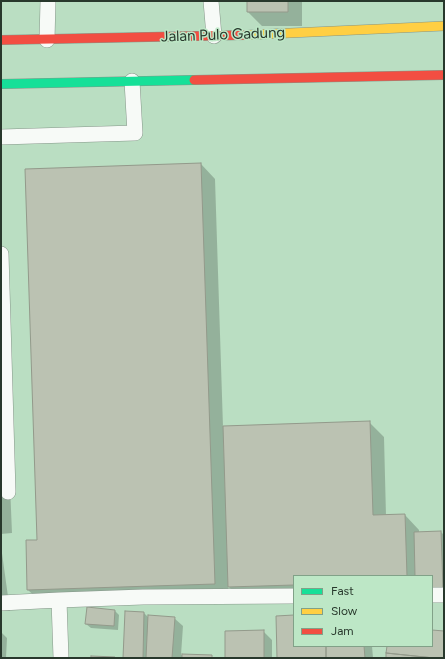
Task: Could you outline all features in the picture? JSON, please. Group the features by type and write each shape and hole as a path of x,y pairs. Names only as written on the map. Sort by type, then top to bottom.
{"street":[{"name":"Jalan Pulo Gadung","path":"1,40 214,36 444,26"},
{"path":"1,84 444,75"}],"lane":[{"path":"47,40 48,1"},
{"path":"211,1 214,36"},
{"path":"1,137 135,133 132,81"},
{"path":"1,254 8,492"},
{"path":"433,595 444,595"},
{"path":"1,603 143,597 293,596"},
{"path":"58,600 61,658"}],"shaded area":[{"path":"1,1 444,1 444,658 1,658"}],"building":[{"path":"247,1 288,1 288,12 247,12"},
{"path":"201,163 215,584 27,590 26,540 37,540 25,169"},
{"path":"370,421 373,515 405,514 407,575 293,575 293,585 228,587 223,426"},
{"path":"441,531 443,588 433,588 433,575 415,575 414,532"},
{"path":"87,607 115,610 114,626 85,624"},
{"path":"125,611 144,612 143,658 123,658"},
{"path":"148,615 175,617 172,658 146,658"},
{"path":"293,615 293,647 326,647 326,658 277,658 276,616"},
{"path":"264,630 264,658 225,658 225,631"},
{"path":"433,630 444,631 444,658 386,653 387,647 433,647"},
{"path":"326,647 364,647 365,658 326,658"},
{"path":"386,653 434,658 386,658"},
{"path":"182,654 212,655 212,658 182,658"},
{"path":"91,656 115,657 115,658 91,658"}],"traffic: fast":[{"path":"1,84 194,80"}],"traffic: slow":[{"path":"246,35 444,26"}],"traffic: jam":[{"path":"1,40 246,35"},
{"path":"194,80 444,75"}]}
